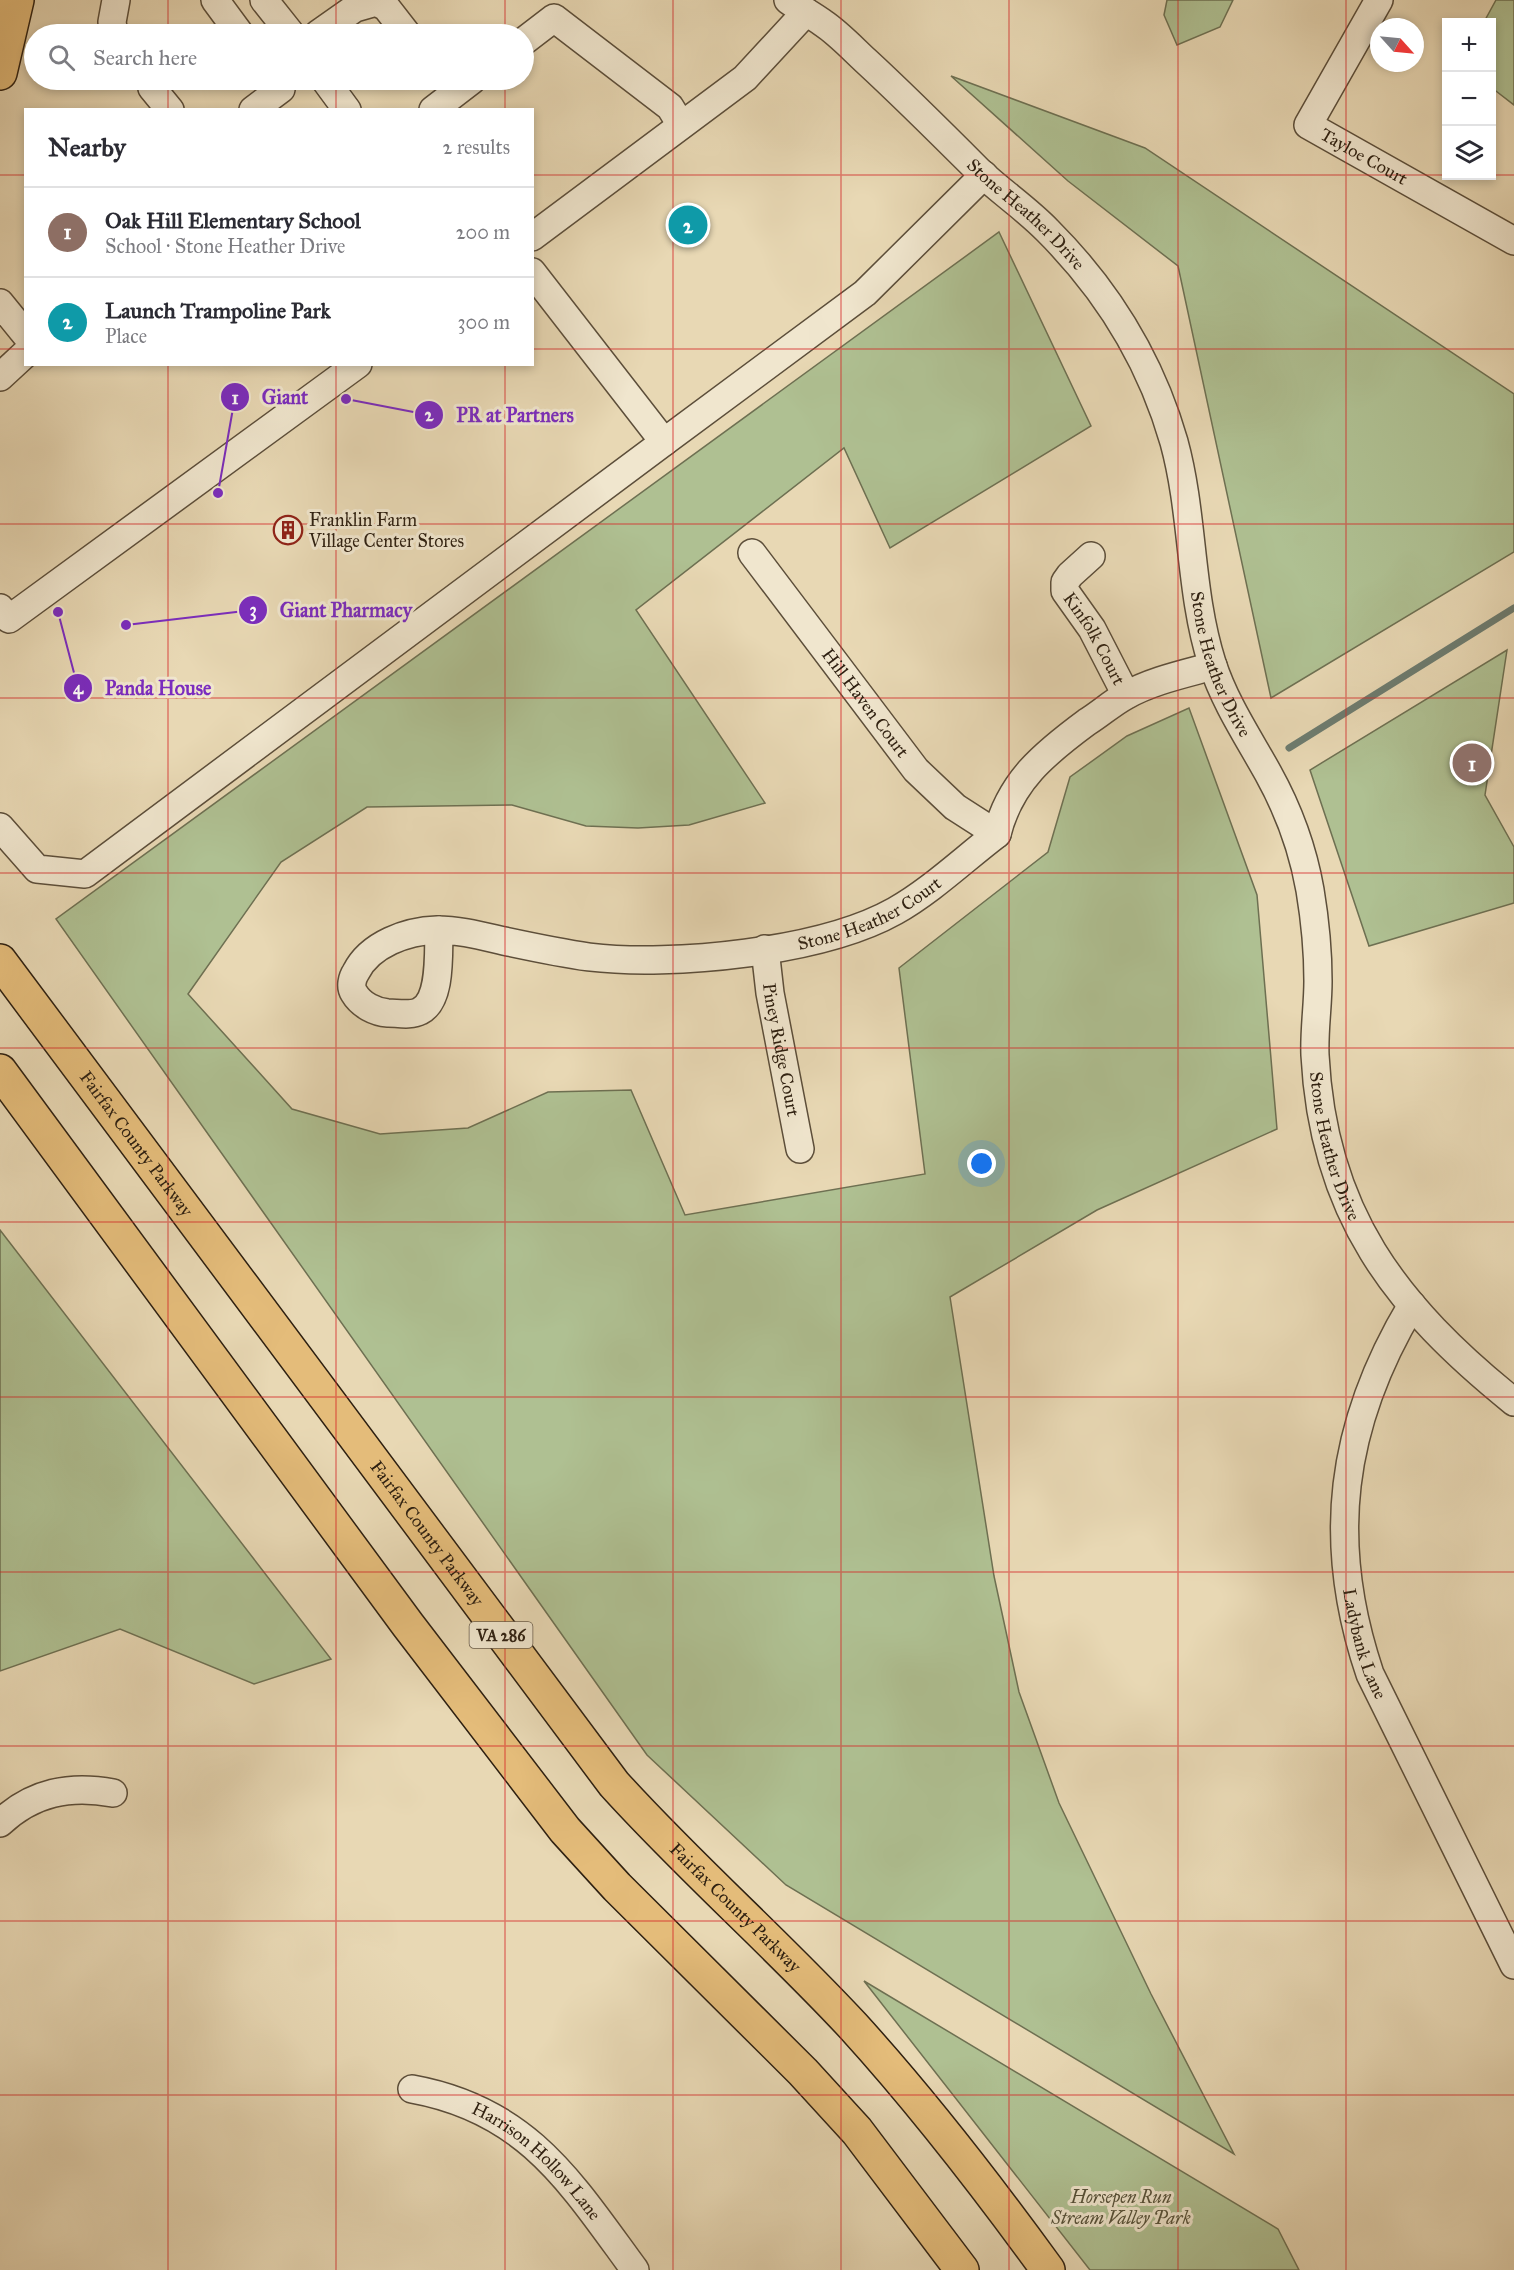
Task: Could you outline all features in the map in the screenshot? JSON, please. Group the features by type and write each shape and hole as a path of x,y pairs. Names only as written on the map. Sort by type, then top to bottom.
{"main road":[{"path":"0,73 17,0"},
{"name":"Fairfax County Parkway","path":"0,961 614,1784 659,1833 851,2025 908,2088 1048,2270"},
{"path":"0,1071 401,1617 565,1830 617,1887 803,2072 857,2131 962,2270"}],"street":[{"path":"112,24 116,0"},
{"path":"215,0 233,24"},
{"path":"264,0 283,24"},
{"name":"Tayloe Court","path":"1378,0 1308,125 1514,241"},
{"path":"332,24 355,8 376,2 386,7 399,24"},
{"path":"534,235 745,78 797,6"},
{"name":"Stone Heather Drive","path":"797,6 825,24 984,175 1046,229 1081,266 1111,306 1137,350 1160,400 1174,445 1184,492 1196,603 1213,666 1237,721 1269,775 1289,817 1304,860 1316,937 1315,1052 1319,1101 1329,1148 1343,1194 1377,1262 1412,1305 1454,1351 1514,1402"},
{"path":"534,33 554,18 670,107 681,125"},
{"path":"154,90 168,108"},
{"path":"255,108 271,90"},
{"path":"332,90 346,108"},
{"path":"0,827 37,869 86,874 865,293 984,175"},
{"path":"534,275 664,442"},
{"path":"0,303 24,333"},
{"path":"0,377 24,355"},
{"path":"0,608 9,619 355,366"},
{"name":"Hill Haven Court","path":"752,553 915,770 955,807 997,834"},
{"name":"Kinfolk Court","path":"1091,556 1070,575 1065,582 1065,591 1092,629 1126,695"},
{"path":"997,834 1002,814 1011,794 1028,770 1052,747 1126,695 1213,666"},
{"name":"Stone Heather Court","path":"439,930 462,932 555,952 635,961 664,961 765,949 835,934 868,924 897,910 997,834"},
{"name":"Piney Ridge Court","path":"765,949 770,993 800,1149"},
{"name":"Ladybank Lane","path":"1412,1305 1390,1342 1371,1382 1357,1427 1348,1474 1344,1516 1348,1591 1356,1633 1370,1674 1514,1965"},
{"path":"0,1822 17,1808 41,1796 65,1790 91,1789 113,1793"},
{"name":"Harrison Hollow Lane","path":"412,2089 469,2105 504,2123 536,2147 565,2175 635,2270"}],"green space":[{"path":"1167,0 1233,0 1220,27 1177,45 1164,15"},
{"path":"1496,0 1514,0 1514,105 1496,91 1496,18 1486,18"},
{"path":"951,76 1145,148 1514,394 1514,552 1271,698 1178,266 1068,181"},
{"path":"999,232 1091,426 890,548 844,448 636,610 765,803 689,825 638,828 586,826 512,805 367,807 281,862 188,994 292,1109 380,1134 468,1128 548,1092 631,1090 685,1215 925,1174 899,968 1048,852 1070,777 1127,736 1189,708 1257,895 1277,1129 1097,1210 950,1297 994,1576 1019,1692 1059,1803 1151,1994 1234,2154 786,1885 647,1755 56,919"},
{"path":"1507,650 1485,795 1514,847 1514,903 1369,946 1310,770"},
{"path":"0,1230 331,1659 254,1684 120,1629 0,1671"},
{"name":"Horsepen Run Stream Valley Park","path":"864,1981 1278,2229 1299,2270 1090,2270"}],"waterway":[{"path":"1289,748 1514,608"}],"place":[{"name":"Launch Trampoline Park","path":"688,225"},
{"name":"PR at Partners","path":"346,399"},
{"name":"Giant","path":"218,493"},
{"name":"Franklin Farm Village Center Stores","path":"288,530"},
{"name":"Panda House","path":"58,612"},
{"name":"Giant Pharmacy","path":"126,625"},
{"name":"Oak Hill Elementary School","path":"1472,763"}]}
